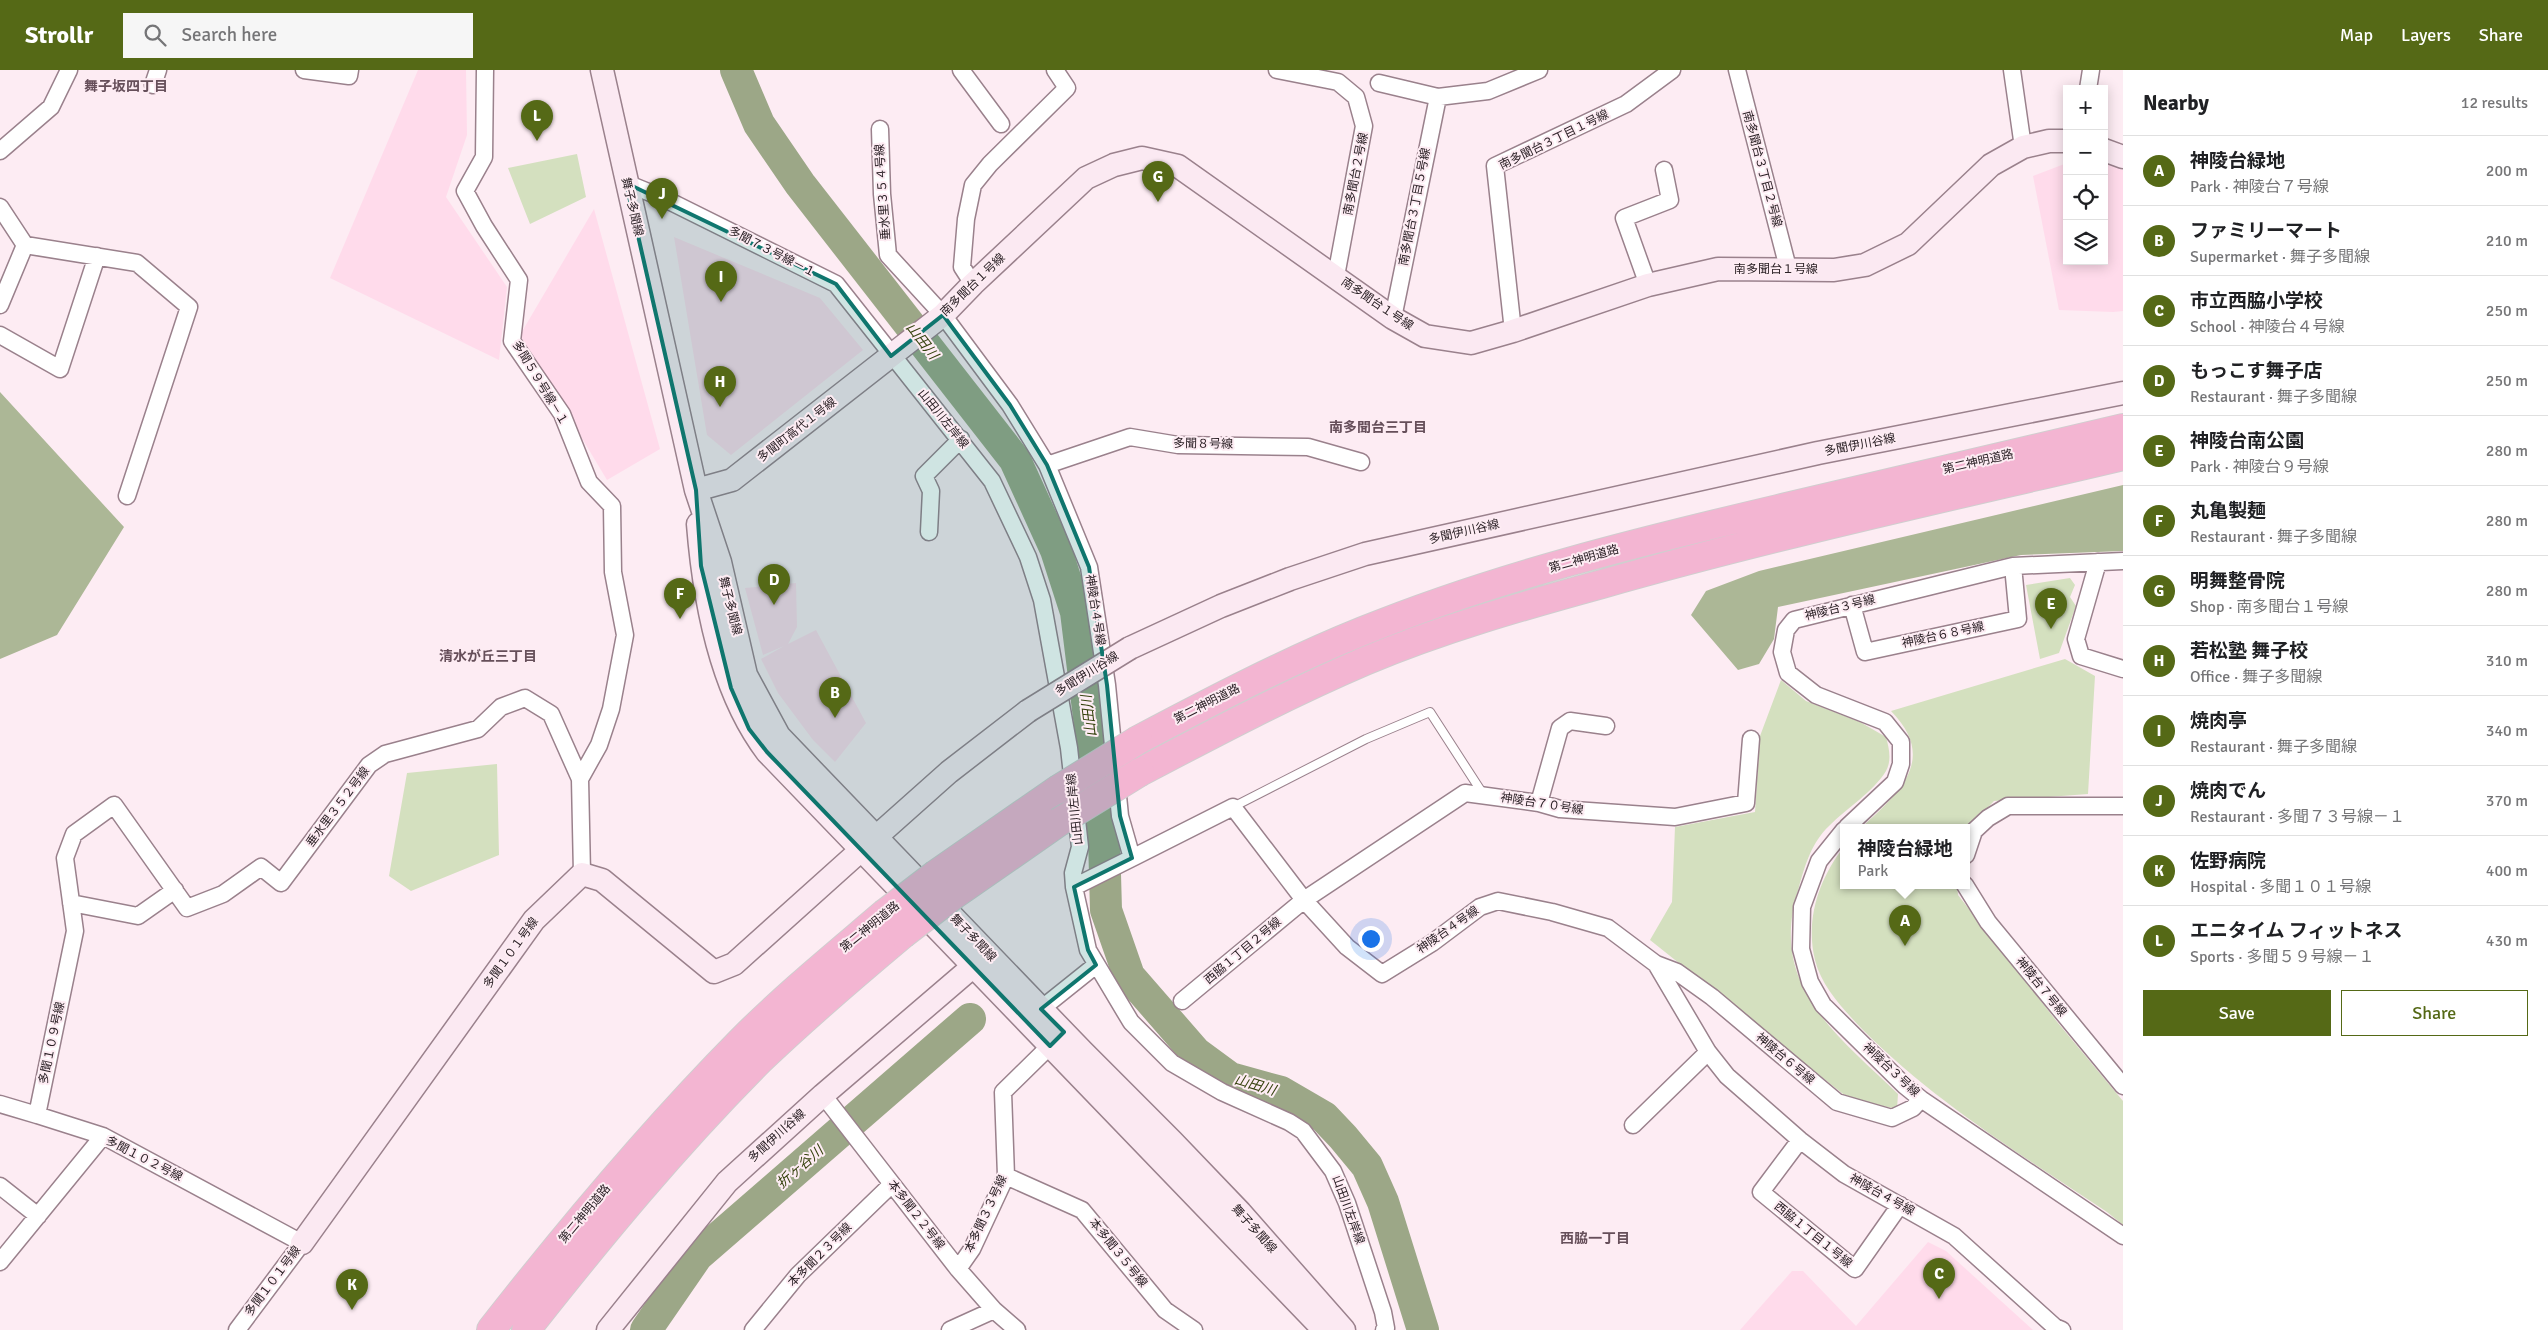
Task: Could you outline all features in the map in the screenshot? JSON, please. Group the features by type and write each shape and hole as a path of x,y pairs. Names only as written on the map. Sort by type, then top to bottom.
{"highway":[{"name":"第二神明道路","path":"491,1330 604,1190 675,1111 750,1033 817,970 884,914 936,874 1057,790 1138,740 1283,667 1363,631 1445,601 1541,571 1702,528 2123,428"},
{"path":"526,1330 624,1209 693,1131 760,1060 833,993 903,934 954,895 1059,822 1140,772 1213,733 1304,689 1365,661 1446,631 1537,602 1707,555 2123,456"}],"street":[{"path":"0,150 50,106 70,70"},
{"path":"304,70 349,76 350,70"},
{"name":"多聞５９号線－１","path":"485,70 484,157 465,191 484,226 519,280 512,341 562,414 589,482 612,506 613,572 625,635 611,709 599,745 580,779"},
{"name":"舞子多聞線","path":"602,70 696,490 720,562 746,675 779,736 868,844 980,960 1057,1039 1172,1141 1316,1322 1344,1330"},
{"path":"961,70 1001,124"},
{"path":"973,284 962,267 966,219 973,185 990,164 1067,88 1055,70"},
{"name":"南多聞台２号線","path":"1278,70 1338,82 1356,97 1364,126 1336,276"},
{"path":"1379,82 1438,97 1488,91 1539,70"},
{"name":"南多聞台３丁目１号線","path":"1513,331 1495,166 1626,104 1672,70"},
{"name":"南多聞台３丁目２号線","path":"1737,70 1788,268"},
{"path":"2012,70 2023,147"},
{"path":"2089,85 2091,70"},
{"name":"南多聞台３丁目５号線","path":"1393,318 1438,97"},
{"name":"垂水里３５４号線","path":"880,129 882,194 888,256"},
{"name":"南多聞台１号線","path":"891,356 943,315 973,284 1086,178 1114,165 1142,158 1178,166 1393,318 1425,336 1471,343 1513,331 1648,285 1718,269 1788,268 1834,270 1865,265 1908,244 1991,165 2023,147 2063,141"},
{"path":"2108,151 2123,157"},
{"path":"1648,285 1624,218 1670,200 1664,170"},
{"name":"多聞７３号線－１","path":"626,184 663,198 836,284 891,356"},
{"path":"0,207 25,245 138,263 190,308 128,496"},
{"path":"0,305 25,245"},
{"path":"0,334 60,369 97,256"},
{"name":"神陵台４号線","path":"888,256 943,315 1010,405 1047,465 1088,567 1107,685 1120,816 1132,858"},
{"name":"山田川左岸線","path":"891,356 961,439 992,481 1028,557 1042,600 1069,748 1080,847 1073,873 1074,887 1088,950 1131,1022 1172,1063 1222,1092 1289,1122 1303,1131 1333,1171 1347,1203 1383,1312 1386,1328 1384,1330"},
{"name":"多聞町高代１号線","path":"696,490 732,480 891,356"},
{"name":"多聞伊川谷線","path":"868,844 949,772 1028,710 1130,648 1221,606 1290,578 1364,554 1818,453 2123,393"},
{"name":"多聞８号線","path":"1047,465 1130,437 1178,445 1308,447 1361,462"},
{"path":"929,532 931,491 924,476 961,439"},
{"name":"神陵台３号線","path":"1849,824 1895,782 1901,764 1901,742 1885,722 1816,695 1788,673 1782,652 1786,630 1794,620 2013,566 2123,561"},
{"path":"2098,562 2076,639 2081,656 2123,669"},
{"name":"神陵台６８号線","path":"1852,605 1864,652 2018,619 2013,566"},
{"name":"垂水里３５２号線","path":"187,908 223,894 261,867 281,883 370,765 385,754 478,729 501,707 525,698 551,714 580,779"},
{"path":"1539,803 1560,728 1570,721 1606,726"},
{"name":"神陵台７０号線","path":"1304,900 1465,793 1539,803 1560,808 1674,818 1746,803 1752,739"},
{"path":"580,779 582,874 602,880 714,972 734,964 868,844"},
{"name":"多聞１０９号線","path":"37,1115 75,932 65,858 74,834 114,805 187,908"},
{"path":"1970,844 1974,832 1988,818 2008,806 2123,806"},
{"path":"1074,887 1233,807"},
{"name":"神陵台４号線","path":"1233,807 1304,900 1347,947 1382,974 1432,944 1480,907 1498,901 1552,912 1608,928 1656,964 1708,1052 1727,1076 1800,1140 1844,1174 1954,1236 2055,1328 2062,1330"},
{"name":"神陵台３号線","path":"1840,834 1818,861 1802,907 1801,949 1810,982 1823,1005 1905,1086 1921,1099 2123,1236"},
{"name":"多聞１０１号線","path":"237,1330 302,1243 534,920 582,874"},
{"name":"神陵台７号線","path":"1967,889 1988,922 2123,1086"},
{"path":"71,902 138,916 175,890"},
{"name":"西脇１丁目２号線","path":"1182,1001 1304,900"},
{"name":"舞子多聞線","path":"980,960 1041,1009 1057,1039"},
{"name":"多聞伊川谷線","path":"608,1330 727,1182 823,1095 980,960"},
{"name":"神陵台６号線","path":"1656,964 1677,972 1712,997 1837,1102 1892,1118 1913,1108 1921,1099"},
{"path":"1041,1009 1096,965"},
{"name":"本多聞３３号線","path":"958,1268 972,1249 1006,1176 1003,1092 1057,1039"},
{"path":"1634,1125 1708,1052"},
{"name":"本多聞２２号線","path":"823,1095 958,1268 994,1310 1017,1330"},
{"path":"0,1104 103,1136"},
{"name":"多聞１０２号線","path":"0,1262 103,1136 302,1243"},
{"name":"西脇１丁目１号線","path":"1800,1140 1761,1192 1855,1269 1900,1205"},
{"name":"本多聞３５号線","path":"1006,1176 1082,1210 1165,1310 1194,1330"},
{"name":"本多聞２３号線","path":"753,1330 798,1275 892,1184"},
{"path":"0,1186 38,1216"},
{"path":"950,1330 994,1310"}],"lane":[{"path":"1233,807 1366,738 1430,712 1483,795"}],"highlighted area":[{"path":"626,183 836,284 891,356 943,315 1010,405 1047,465 1089,567 1107,685 1120,816 1132,858 1074,887 1088,950 1096,965 1041,1009 1064,1032 1050,1046 767,752 749,729 731,688 701,566 696,490"}],"shaded area":[{"path":"418,70 466,70 467,135 446,197 507,287 499,360 330,278"},
{"path":"2108,164 2123,170 2123,311 2059,310 2033,176 2063,165 2063,265 2108,265"},
{"path":"594,209 660,449 607,480 520,335"},
{"path":"674,237 820,298 863,350 731,455 707,435"},
{"path":"796,583 797,627 788,644 816,630 866,723 835,762 813,740 778,693 761,659 784,646 763,655 745,588"},
{"path":"1928,1242 1946,1251 2033,1330 1740,1330 1792,1271 1803,1271 1856,1326"}],"green space":[{"path":"577,154 586,197 530,224 508,168"},
{"path":"0,392 124,527 57,635 0,659"},
{"path":"2123,485 2123,551 2021,555 1778,607 1774,639 1759,664 1738,670 1691,615 1706,591 1759,571"},
{"path":"2070,578 2075,585 2070,597 2076,606 2059,653 2040,659 2026,585"},
{"path":"2065,659 2095,676 2088,794 1994,801 1970,826 1970,824 1865,824 1900,788 1908,774 1912,760 1912,744 1905,728 1891,711"},
{"path":"1781,680 1806,701 1860,722 1886,737 1889,758 1886,771 1867,793 1836,819 1818,839 1804,870 1791,922 1792,952 1800,979 1813,1004 1851,1050 1898,1094 1897,1109 1864,1102 1843,1094 1650,940 1672,902 1675,827 1755,812 1760,736"},
{"path":"497,764 499,855 411,891 389,876 407,773"},
{"path":"1840,852 1840,889 1957,889 1958,895 2058,1023 2123,1101 2123,1225 2107,1212 1950,1105 1864,1031 1835,998 1818,970 1812,945 1812,930 1816,900"}],"waterway":[{"name":"山田川","path":"736,70 759,124 800,184 1015,460 1056,550 1076,612 1104,839 1106,910 1129,976 1196,1053 1230,1078 1281,1092 1324,1117 1343,1137 1367,1166 1383,1202 1423,1330"},
{"name":"折ヶ谷川","path":"646,1330 697,1256 970,1019"}],"place":[{"name":"エニタイム フィットネス","path":"537,141"},
{"name":"明舞整骨院","path":"1158,202"},
{"name":"焼肉でん","path":"662,219"},
{"name":"焼肉亭","path":"721,302"},
{"name":"若松塾 舞子校","path":"720,407"},
{"name":"もっこす舞子店","path":"774,605"},
{"name":"丸亀製麺","path":"680,619"},
{"name":"神陵台南公園","path":"2051,629"},
{"name":"ファミリーマート","path":"835,718"},
{"name":"神陵台緑地","path":"1905,946"},
{"name":"市立西脇小学校","path":"1939,1299"},
{"name":"佐野病院","path":"352,1310"}],"district":[{"name":"舞子坂四丁目","path":"126,86"},
{"name":"南多聞台三丁目","path":"1378,427"},
{"name":"清水が丘三丁目","path":"488,656"},
{"name":"西脇一丁目","path":"1595,1238"}]}
